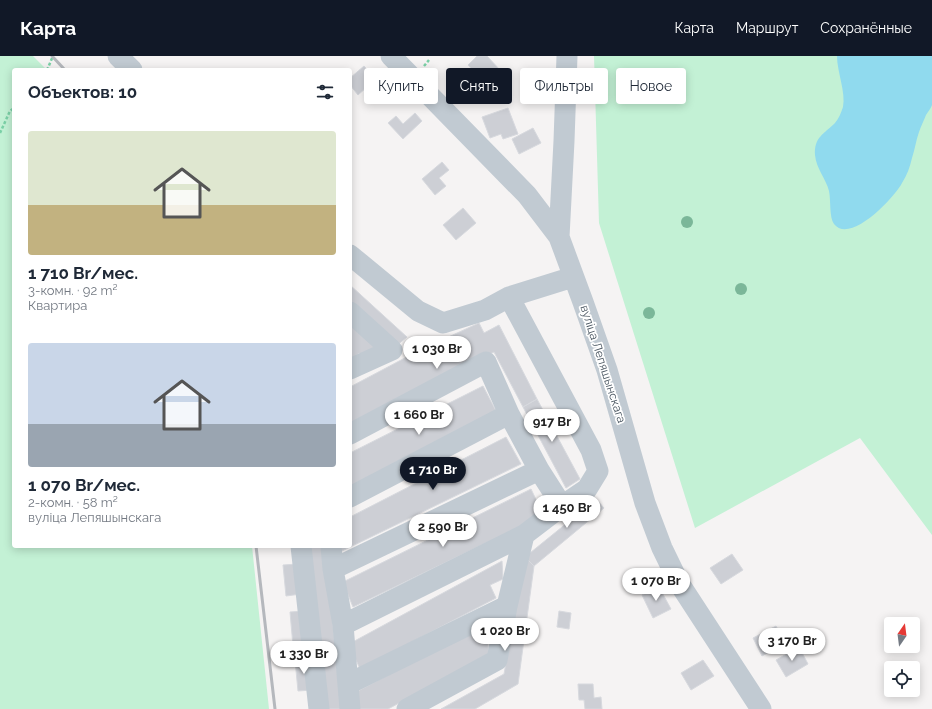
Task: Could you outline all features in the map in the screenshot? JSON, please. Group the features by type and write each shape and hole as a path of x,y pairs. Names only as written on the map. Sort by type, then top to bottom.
{"street":[{"path":"118,56 130,68"},
{"name":"вуліца Лепяшынскага","path":"391,56 527,195 559,237 607,370 645,503 662,548 679,583 761,709"},
{"path":"559,237 567,56"},
{"path":"352,257 418,311 443,323 485,310 509,297 573,277"},
{"path":"343,625 524,535 562,506 588,489 598,471 591,450 509,297"},
{"path":"352,314 392,350 352,368"},
{"path":"352,433 486,362 509,414 539,470 562,506"},
{"path":"352,495 509,414"},
{"path":"333,569 539,470"},
{"path":"407,709 497,660 507,606 524,535"},
{"path":"301,548 319,709"},
{"path":"331,548 333,569 343,625 350,709"},
{"path":"348,684 507,606"}],"path":[{"path":"48,68 54,56"},
{"path":"0,133 12,110"}],"green space":[{"path":"0,56 33,56 45,68 12,68 12,548 252,548 269,709 0,709"},
{"path":"594,56 932,56 932,535 860,438 695,528 599,223 595,104 608,104 608,68 594,68"}],"water":[{"path":"837,56 932,56 932,105 926,115 917,138 910,165 904,180 891,198 871,217 861,224 850,228 841,229 832,221 829,191 817,164 815,155 816,144 820,136 835,123 843,107 844,101"}],"building":[{"path":"477,56 487,56 498,68 471,68 468,65"},
{"path":"364,66 366,68 364,68 364,90 358,95 352,88 352,76"},
{"path":"508,108 518,134 503,139 501,134 490,138 482,117"},
{"path":"415,113 422,121 403,139 388,123 396,116 403,124"},
{"path":"533,128 541,143 519,154 512,139"},
{"path":"442,162 449,170 439,178 446,186 435,195 422,179"},
{"path":"463,208 476,223 456,240 443,225"},
{"path":"352,287 407,337 396,346 352,306"},
{"path":"479,323 484,333 499,325 537,399 523,407 494,352 352,424 352,386 420,350"},
{"path":"352,327 376,348 365,358 359,353 352,359"},
{"path":"483,386 497,413 352,488 352,452"},
{"path":"537,399 580,479 566,488 523,407"},
{"path":"506,437 521,464 352,546 352,516"},
{"path":"531,489 540,508 534,520 353,607 343,582"},
{"path":"590,492 604,508 534,566 525,557 583,510 577,503"},
{"path":"307,548 323,548 331,603 341,709 325,709"},
{"path":"338,548 348,548 340,552"},
{"path":"732,554 743,570 721,584 710,568"},
{"path":"525,557 534,566 518,684 475,709 441,709 504,674"},
{"path":"502,561 503,579 490,585 496,598 360,669 349,644"},
{"path":"298,564 301,594 286,596 283,565"},
{"path":"659,587 671,609 653,618 642,595"},
{"path":"304,611 307,644 293,646 290,612"},
{"path":"559,611 571,613 569,629 557,627"},
{"path":"486,624 489,655 388,709 360,709 354,693"},
{"path":"776,626 785,643 762,656 753,638"},
{"path":"799,647 808,664 786,677 776,660"},
{"path":"309,658 312,690 298,691 295,660"},
{"path":"703,660 714,676 691,690 681,673"},
{"path":"578,684 593,684 594,698 601,697 602,709 585,709 584,700 579,700"}],"railway":[{"path":"52,56 63,68"},
{"path":"256,548 275,709"}]}
